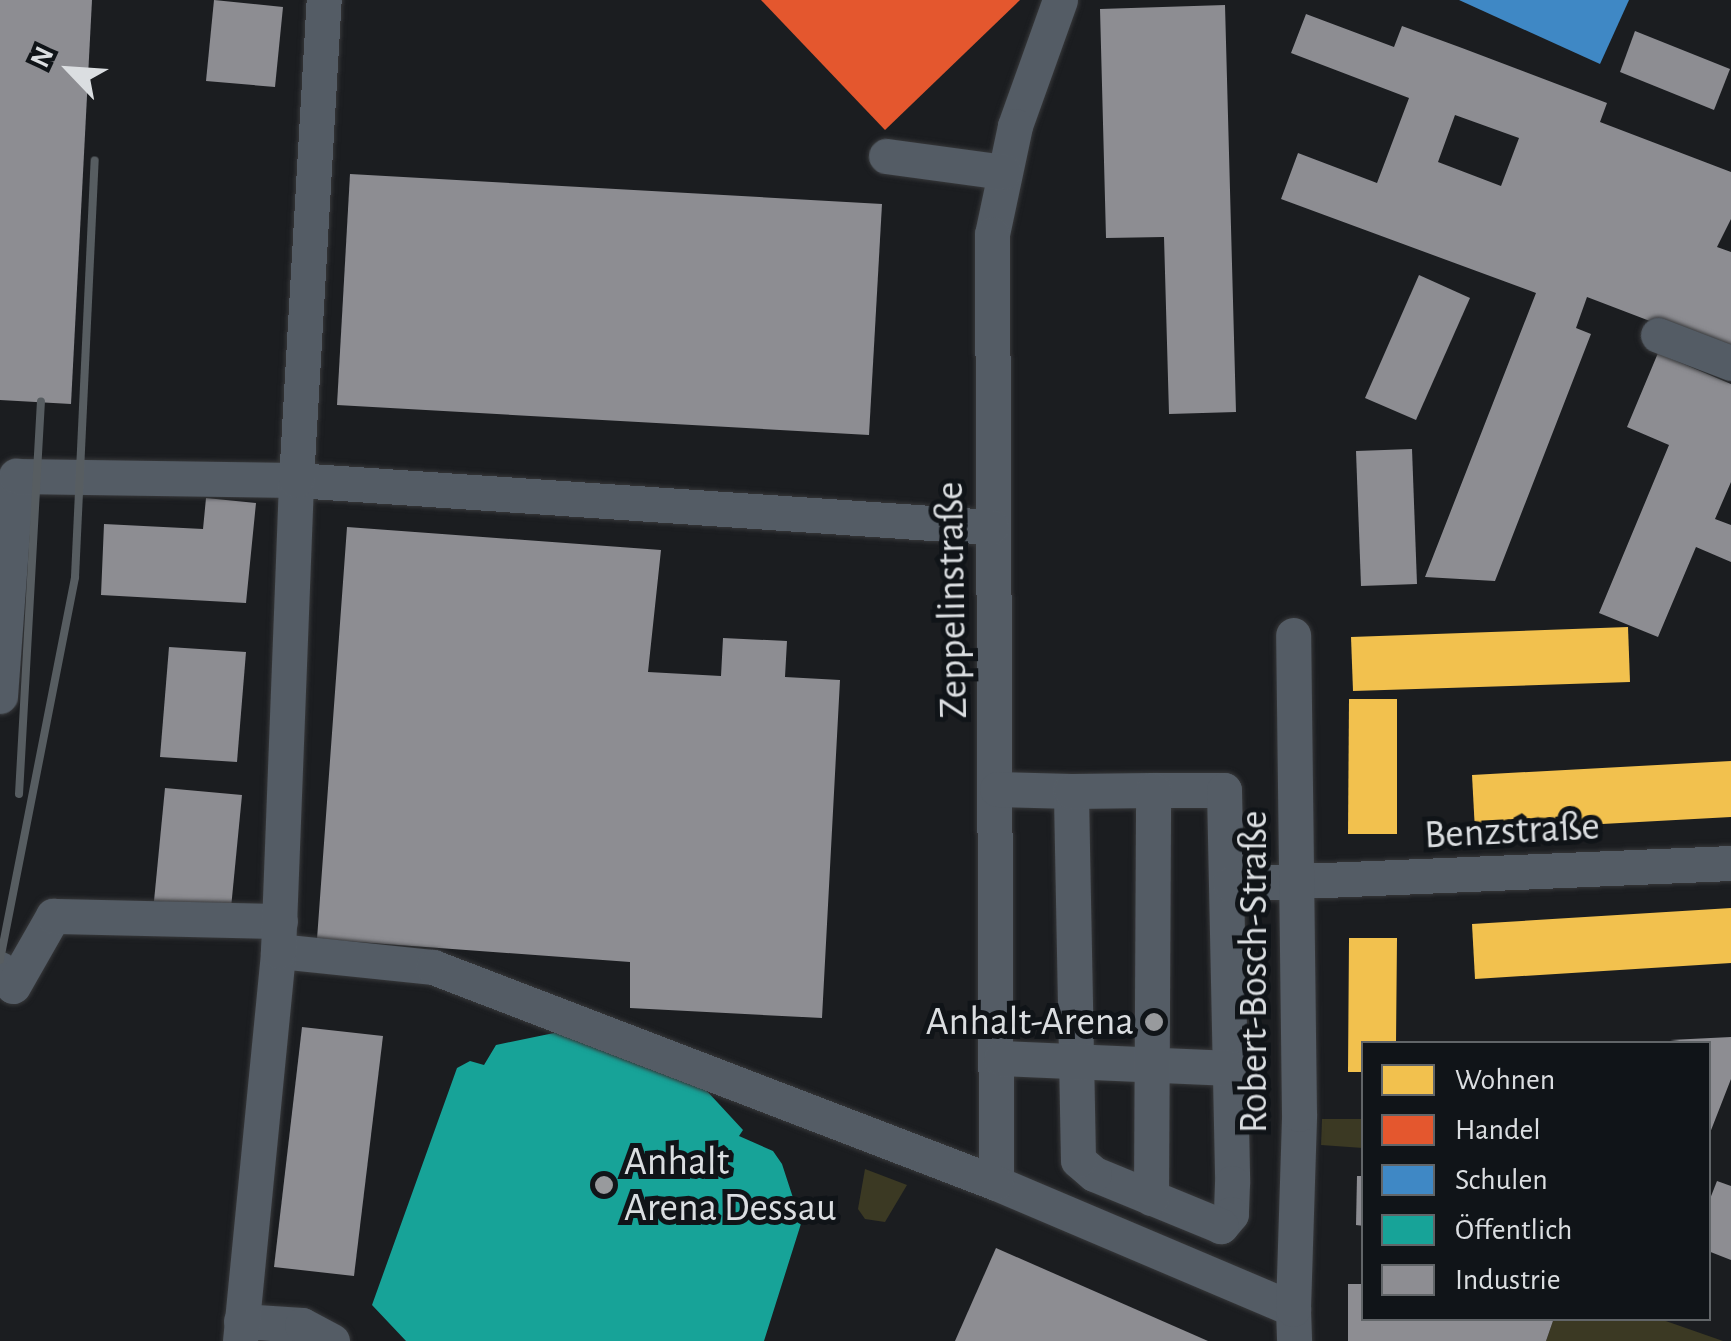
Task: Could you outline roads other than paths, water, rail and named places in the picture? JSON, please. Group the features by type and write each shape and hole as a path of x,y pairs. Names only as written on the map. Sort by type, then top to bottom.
{"street":[{"path":"324,0 296,480 279,936 240,1331 302,1325 332,1341"},
{"name":"Zeppelinstraße","path":"1008,1188 1000,1058 992,234 1004,172 1060,0"},
{"path":"886,156 1004,172"},
{"path":"1658,335 1731,363"},
{"path":"0,696 16,476 296,480 992,527"},
{"name":"Robert-Bosch-Straße","path":"0,969 14,986 53,916 279,936 433,967 1008,1188 1293,1325 1298,884 1293,636"},
{"path":"998,789 1224,790 1230,884 1232,1068 1227,1223 1209,1224 1094,1174 1078,1160 1072,791"},
{"path":"1151,1198 1153,790"},
{"name":"Benzstraße","path":"1230,884 1731,863"},
{"path":"1000,1058 1232,1068"}],"railway":[{"path":"0,960 75,577 95,160"},
{"path":"19,794 41,402"}],"place":[{"name":"Anhalt-Arena","path":"1154,1022"},
{"name":"Anhalt Arena Dessau","path":"604,1185"}]}
